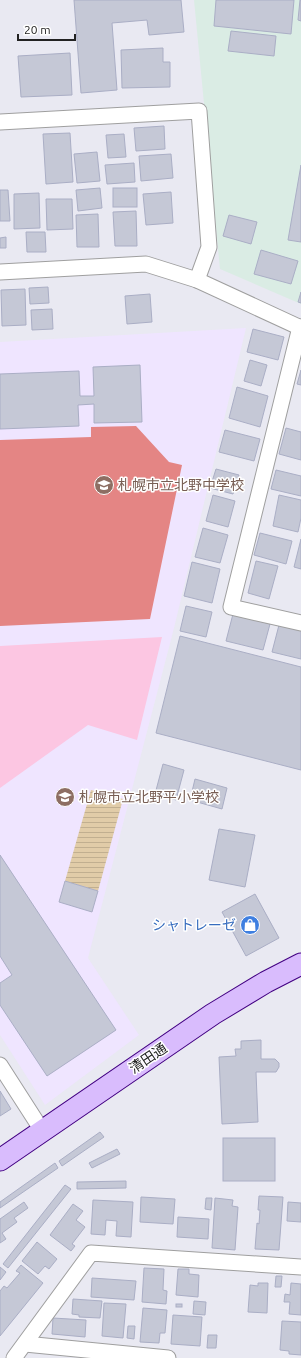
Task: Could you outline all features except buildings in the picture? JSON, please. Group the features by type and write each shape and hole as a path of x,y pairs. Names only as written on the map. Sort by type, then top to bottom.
{"street":[{"path":"0,122 199,111 209,247 197,280"},
{"path":"0,272 146,264 197,280 300,328 231,607 301,624"},
{"name":"清田通","path":"0,1160 43,1132 213,1014 266,982 301,964"},
{"path":"0,1065 43,1132"},
{"path":"14,1358 91,1253 301,1267"},
{"path":"25,1344 168,1358"}],"shaded area":[{"path":"194,0 301,0 301,304 220,269"},
{"path":"246,328 174,628 88,958 139,1035 45,1105 0,1035 0,342"},
{"path":"136,426 169,462 182,465 150,619 0,626 0,440 91,437 91,427"},
{"path":"162,637 137,740 88,725 0,788 0,646"},
{"path":"91,790 123,799 98,891 65,881"}],"place":[{"name":"札幌市立北野中学校","path":"104,485"},
{"name":"札幌市立北野平小学校","path":"65,797"},
{"name":"シャトレーゼ","path":"250,925"}]}
